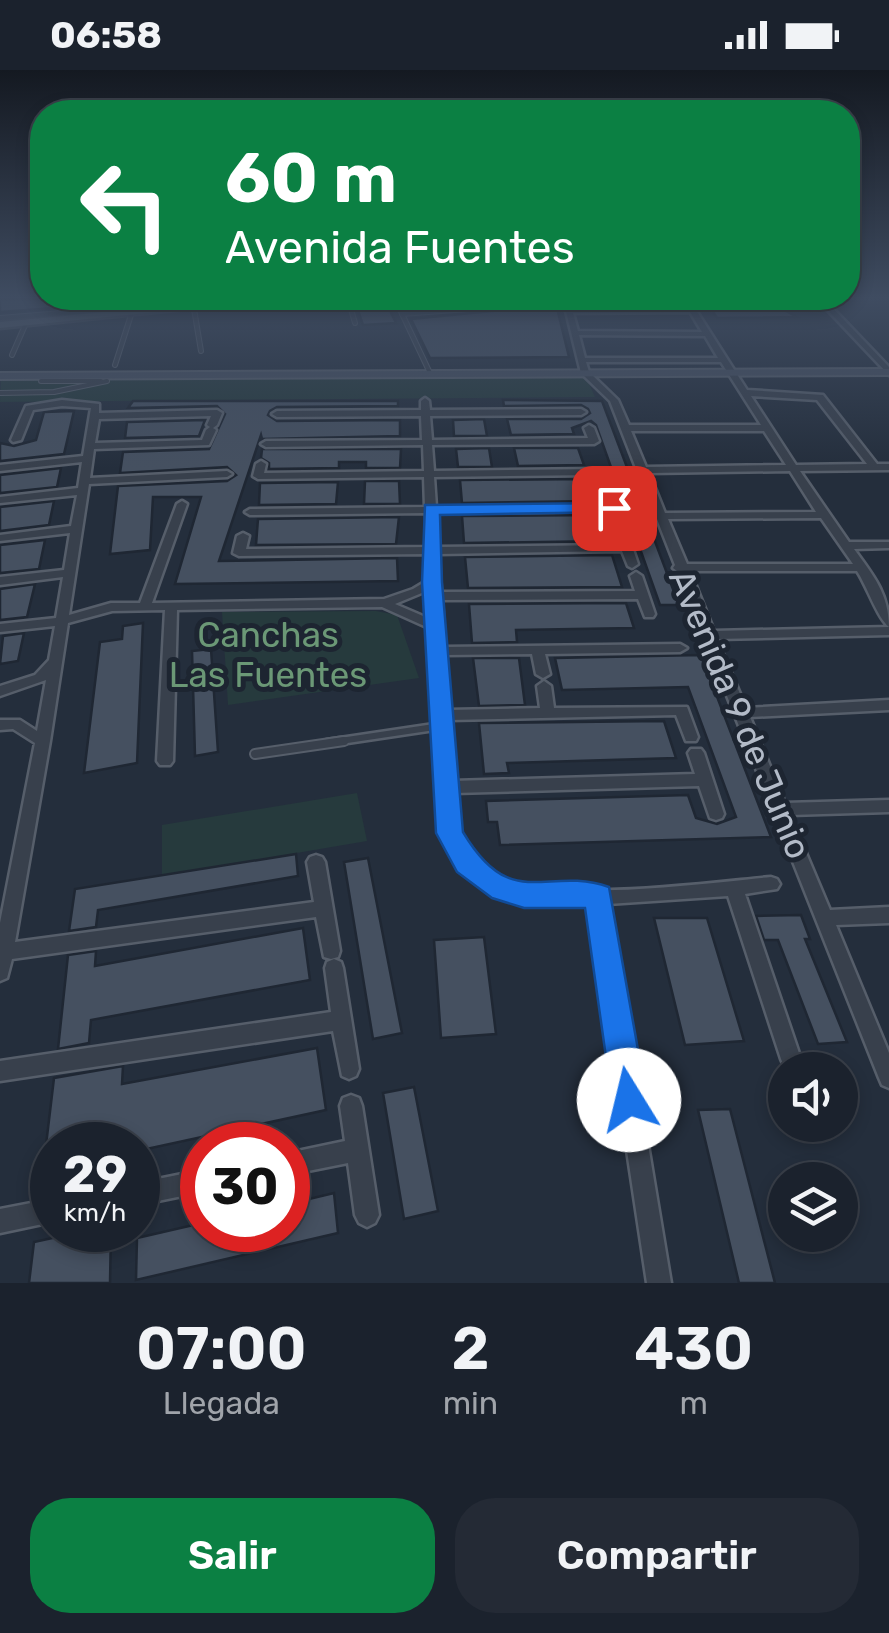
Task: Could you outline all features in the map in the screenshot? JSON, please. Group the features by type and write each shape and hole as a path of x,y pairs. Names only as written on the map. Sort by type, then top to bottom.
{"main road":[{"path":"0,376 426,373 584,366 728,372 889,372"}],"street":[{"name":"Avenida 9 de Junio","path":"581,356 584,366 614,400 889,1078"},
{"path":"718,356 886,602 889,623"},
{"path":"584,366 721,360"},
{"path":"745,392 820,396 874,466"},
{"path":"280,402 258,476 600,472 650,614"},
{"path":"0,468 88,453 206,443 217,414 95,411 62,403 29,408 16,440"},
{"path":"426,407 583,416 594,440 428,442 272,429 426,407"},
{"path":"426,407 432,589 450,833 456,849 484,879 524,896 598,896 771,884"},
{"path":"0,972 42,742 95,411"},
{"path":"625,428 766,428"},
{"path":"502,442 507,473"},
{"path":"640,470 889,467"},
{"path":"0,500 83,486 227,474"},
{"path":"350,510 354,474"},
{"path":"145,606 182,504"},
{"path":"614,508 350,510 249,518 239,553 626,548"},
{"path":"658,516 824,515"},
{"path":"0,538 76,529"},
{"path":"846,546 889,545"},
{"path":"680,568 861,567"},
{"path":"0,581 69,573"},
{"path":"0,628 62,621 101,609 171,604 384,603 432,589 644,596"},
{"path":"384,603 436,626"},
{"path":"165,761 171,604"},
{"path":"707,635 889,631"},
{"path":"437,651 680,648"},
{"path":"538,652 548,713"},
{"path":"0,691 40,678 55,662"},
{"path":"740,714 889,705"},
{"path":"442,720 682,710 716,814"},
{"path":"0,724 15,724 42,742"},
{"path":"446,786 705,780"},
{"path":"780,810 889,806"},
{"path":"316,862 349,1069"},
{"path":"734,888 788,1052"},
{"path":"598,896 659,1283"},
{"path":"2,951 324,908"},
{"path":"825,918 889,915"},
{"path":"0,1071 342,1020"},
{"path":"351,1106 367,1215"},
{"path":"310,1160 358,1150"},
{"path":"0,1221 30,1215"}],"lane":[{"path":"115,365 118,356"},
{"path":"423,357 426,373"},
{"path":"423,357 426,373"},
{"path":"35,394 42,378"},
{"path":"0,393 71,391 107,381 77,378 71,391"},
{"path":"255,754 442,720"}],"green space":[{"path":"586,377 595,397 0,402 1,378"},
{"name":"Canchas Las Fuentes","path":"376,611 397,615 419,678 228,705 222,612"},
{"path":"357,793 367,841 162,876 162,825"}],"building":[{"path":"429,356 569,357 430,358"},
{"path":"503,400 602,401 679,605 660,605 596,425 591,421 572,428 574,434 511,435 507,419 581,419 590,413 588,409 581,405 504,406"},
{"path":"133,401 398,401 398,406 277,407 270,411 268,415 277,421 400,420 400,436 262,439 261,435 219,561 397,558 398,581 175,584 201,497 153,497 150,550 110,554 118,486 227,481 236,475 227,467 120,473 123,452 209,449 225,414 217,406 128,408"},
{"path":"74,411 64,454 0,461 0,443 14,446 36,440 44,412"},
{"path":"484,419 487,436 454,436 453,420"},
{"path":"205,420 199,436 125,438 127,422"},
{"path":"489,448 492,467 458,467 456,449"},
{"path":"514,448 578,448 584,465 518,466"},
{"path":"262,449 401,449 400,468 366,468 366,462 339,462 339,468 269,469 269,463 261,458"},
{"path":"61,468 57,487 0,493 0,475"},
{"path":"589,479 596,501 462,503 460,480"},
{"path":"365,481 399,481 400,504 364,504"},
{"path":"338,482 336,504 259,505 260,483"},
{"path":"54,501 49,525 0,531 0,507"},
{"path":"600,515 608,541 464,543 462,516"},
{"path":"399,517 396,544 256,545 258,519"},
{"path":"45,540 39,569 0,573 0,545"},
{"path":"612,555 622,587 468,588 465,557"},
{"path":"35,584 27,617 0,620 0,589"},
{"path":"626,603 634,628 516,630 517,642 472,643 469,604"},
{"path":"143,623 137,763 84,773 100,642 122,639 123,626"},
{"path":"24,633 18,661 0,664 3,636"},
{"path":"211,649 218,752 195,756 192,651"},
{"path":"701,655 771,837 500,845 497,822 488,822 486,801 688,795 696,818 717,824 736,817 688,687 562,690 555,658"},
{"path":"473,658 519,658 525,705 479,706"},
{"path":"664,721 676,758 507,763 509,773 484,774 479,723"},
{"path":"296,854 298,876 98,910 96,927 69,931 75,889"},
{"path":"368,858 402,1033 373,1039 344,862"},
{"path":"801,915 810,939 805,939 847,1042 818,1044 778,940 764,940 756,916"},
{"path":"654,918 707,918 744,1041 685,1045"},
{"path":"303,928 310,980 91,1020 89,1043 58,1049 68,955 96,951 95,966"},
{"path":"484,937 496,1034 441,1038 434,940"},
{"path":"317,1048 326,1110 271,1122 180,1122 180,1142 160,1146 160,1122 49,1122 54,1078 123,1066 122,1084"},
{"path":"414,1087 438,1211 404,1219 383,1093"},
{"path":"730,1109 775,1283 739,1283 698,1110"},
{"path":"334,1193 338,1233 310,1240 310,1199"},
{"path":"180,1228 180,1252 256,1252 136,1280 137,1252 160,1252 160,1233"},
{"path":"33,1252 111,1252 110,1283 29,1283"}],"route":[{"path":"614,508 431,509 432,582 446,798 456,849 467,864 502,890 524,896 598,896 629,1100"}]}
